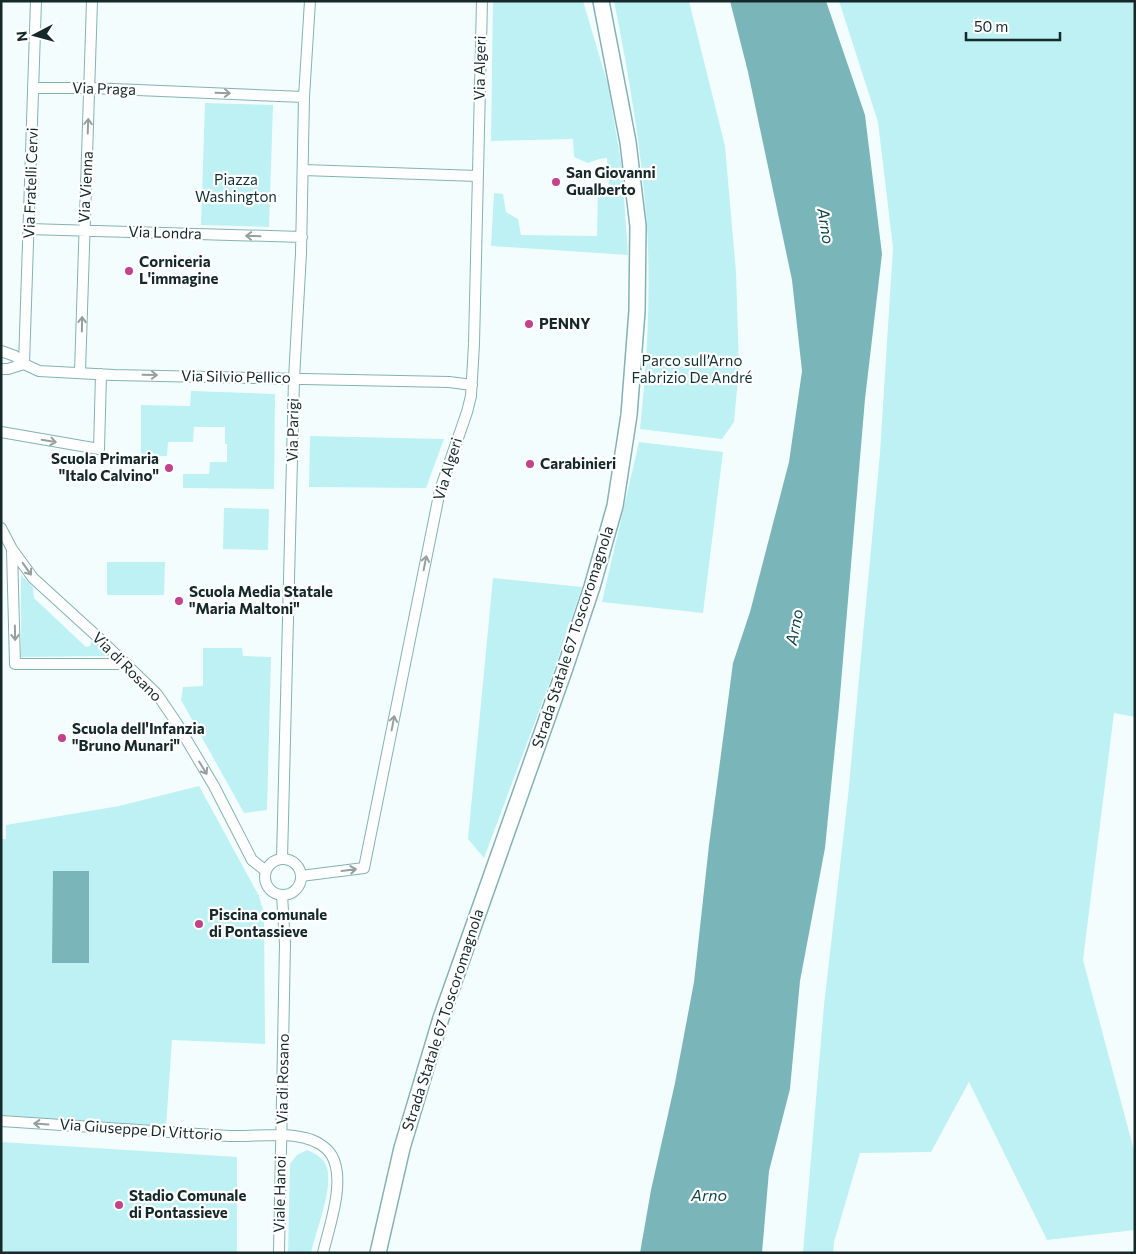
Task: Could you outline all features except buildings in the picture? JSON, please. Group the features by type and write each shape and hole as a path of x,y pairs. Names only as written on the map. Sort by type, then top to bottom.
{"main road":[{"name":"Strada Statale 67 Toscoromagnola","path":"378,1253 402,1148 441,1018 565,668 592,587 615,506 629,415 637,310 638,226 628,142 602,2"}],"street":[{"name":"Via Fratelli Cervi","path":"24,364 36,1"},
{"name":"Via Vienna","path":"80,372 92,1"},
{"name":"Via Parigi","path":"282,859 294,379 302,237 304,97 310,1"},
{"name":"Via Algeri","path":"301,876 364,868 440,490 467,412 471,390 482,1"},
{"name":"Via Praga","path":"33,88 90,88 304,97"},
{"path":"303,170 478,176"},
{"name":"Via Londra","path":"29,230 302,237"},
{"path":"1,351 14,356 24,364"},
{"name":"Via Silvio Pellico","path":"1,369 24,364 39,371 101,374 449,382 471,390"},
{"path":"1,432 99,449 101,374"},
{"name":"Via di Rosano","path":"1,528 12,549 33,578 157,694 214,786 252,860 266,871 265,880 269,889 282,895 285,944 281,1136 296,1136 313,1140 328,1151 336,1164 337,1188 323,1253"},
{"path":"12,549 15,664 127,664"},
{"path":"266,871 274,862 282,859 294,863 300,871 300,882 294,891 282,895"},
{"name":"Via Giuseppe Di Vittorio","path":"1,1121 246,1137 281,1136"},
{"name":"Viale Hanoi","path":"279,1253 281,1136"}],"green space":[{"path":"493,1 583,1 608,85 622,168 628,255 491,246 494,193 503,194 506,212 518,219 521,235 597,236 598,189 609,188 607,158 588,163 574,157 573,139 491,141"},
{"name":"Parco sull’Arno Fabrizio De André","path":"614,1 689,1 725,146 736,272 739,368 734,422 722,439 640,429 648,328 647,227 642,170 634,114"},
{"path":"839,1 1135,1 1135,717 1114,713 1083,960 1135,1154 1135,1230 1047,1240 969,1082 931,1152 860,1153 834,1242 833,1253 803,1253 824,1005 848,796 880,453 893,248 878,122"},
{"name":"Piazza Washington","path":"205,103 273,105 269,227 201,225"},
{"path":"191,391 275,394 274,489 183,488 183,474 209,474 210,462 227,462 225,427 194,427 193,442 168,442 167,456 141,456 141,405 190,406"},
{"path":"310,436 444,439 426,488 309,487"},
{"path":"639,442 723,452 703,613 602,602"},
{"path":"224,508 269,509 268,550 223,549"},
{"path":"107,562 165,562 164,595 107,595"},
{"path":"21,575 33,587 34,598 86,647 90,646 92,639 109,656 21,657"},
{"path":"493,578 582,587 552,676 484,858 468,839"},
{"path":"203,648 242,648 243,656 271,657 267,810 244,813 181,700 183,687 203,686"},
{"path":"199,786 259,896 264,914 265,1044 172,1040 166,1127 1,1115 1,839 6,839 6,825 119,806"},
{"name":"Stadio Comunale di Pontassieve","path":"1,1142 237,1157 237,1253 1,1253"},
{"path":"307,1150 314,1153 326,1165 328,1187 326,1198 311,1253 288,1253 290,1164 297,1155"}],"water":[{"name":"Arno","path":"730,1 826,1 865,115 882,254 865,399 825,848 800,981 790,1089 769,1171 762,1253 640,1253 651,1190 675,1083 694,982 709,845 733,663 750,612 789,462 802,371 792,280 748,72"},
{"path":"53,871 89,871 89,963 52,963"}],"place":[{"name":"San Giovanni Gualberto","path":"556,182"},
{"name":"Corniceria L'immagine","path":"129,271"},
{"name":"PENNY","path":"529,324"},
{"name":"Carabinieri","path":"530,464"},
{"name":"Scuola Primaria \"Italo Calvino\"","path":"169,468"},
{"name":"Scuola Media Statale \"Maria Maltoni\"","path":"179,601"},
{"name":"Scuola dell'Infanzia \"Bruno Munari\"","path":"62,738"},
{"name":"Piscina comunale di Pontassieve","path":"199,924"},
{"name":"Stadio Comunale di Pontassieve","path":"119,1205"}]}
